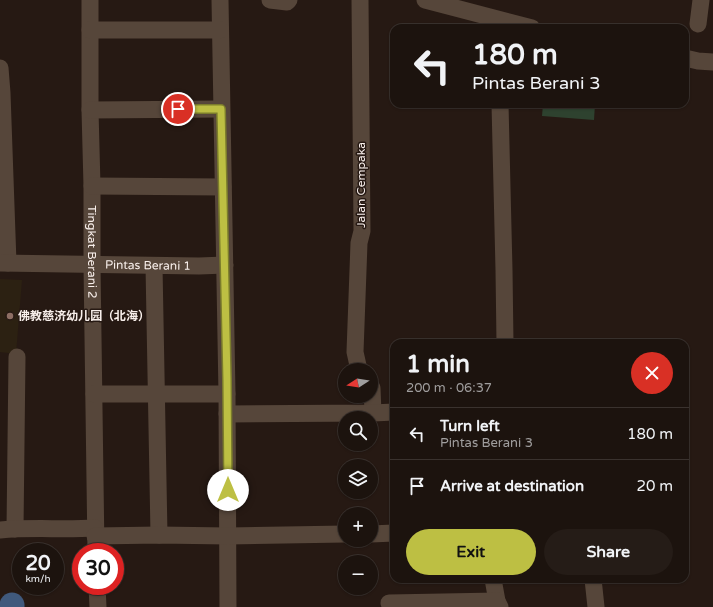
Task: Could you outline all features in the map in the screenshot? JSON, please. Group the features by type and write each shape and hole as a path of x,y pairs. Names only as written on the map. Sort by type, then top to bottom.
{"street":[{"name":"Tingkat Berani 2","path":"90,0 95,539"},
{"path":"220,0 227,394 228,607"},
{"path":"270,0 287,2 289,0"},
{"name":"Jalan Cempaka","path":"357,363 355,352 359,243 362,231 360,0"},
{"path":"425,0 517,24"},
{"path":"698,24 701,0"},
{"path":"90,30 220,30"},
{"path":"689,59 713,62"},
{"path":"0,68 4,263"},
{"path":"500,108 505,339"},
{"path":"90,110 221,109"},
{"path":"92,186 223,187"},
{"name":"Pintas Berani 1","path":"4,263 154,266 225,265"},
{"path":"154,266 159,535"},
{"path":"17,357 8,529 76,529 95,539 159,535 228,536 338,534"},
{"path":"94,394 227,394"},
{"path":"378,413 390,412"},
{"path":"227,414 338,413"},
{"path":"378,534 390,533"},
{"path":"389,603 499,604 493,583"},
{"path":"593,583 596,607"},
{"path":"97,595 98,607"}],"shaded area":[{"name":"佛教慈济幼儿园（北海）","path":"0,279 22,280 16,354 0,352"}],"green space":[{"path":"543,108 595,108 594,120 542,116"}],"place":[{"name":"佛教慈济幼儿园（北海）","path":"10,316"}],"route":[{"path":"178,109 221,109 228,490"}]}
